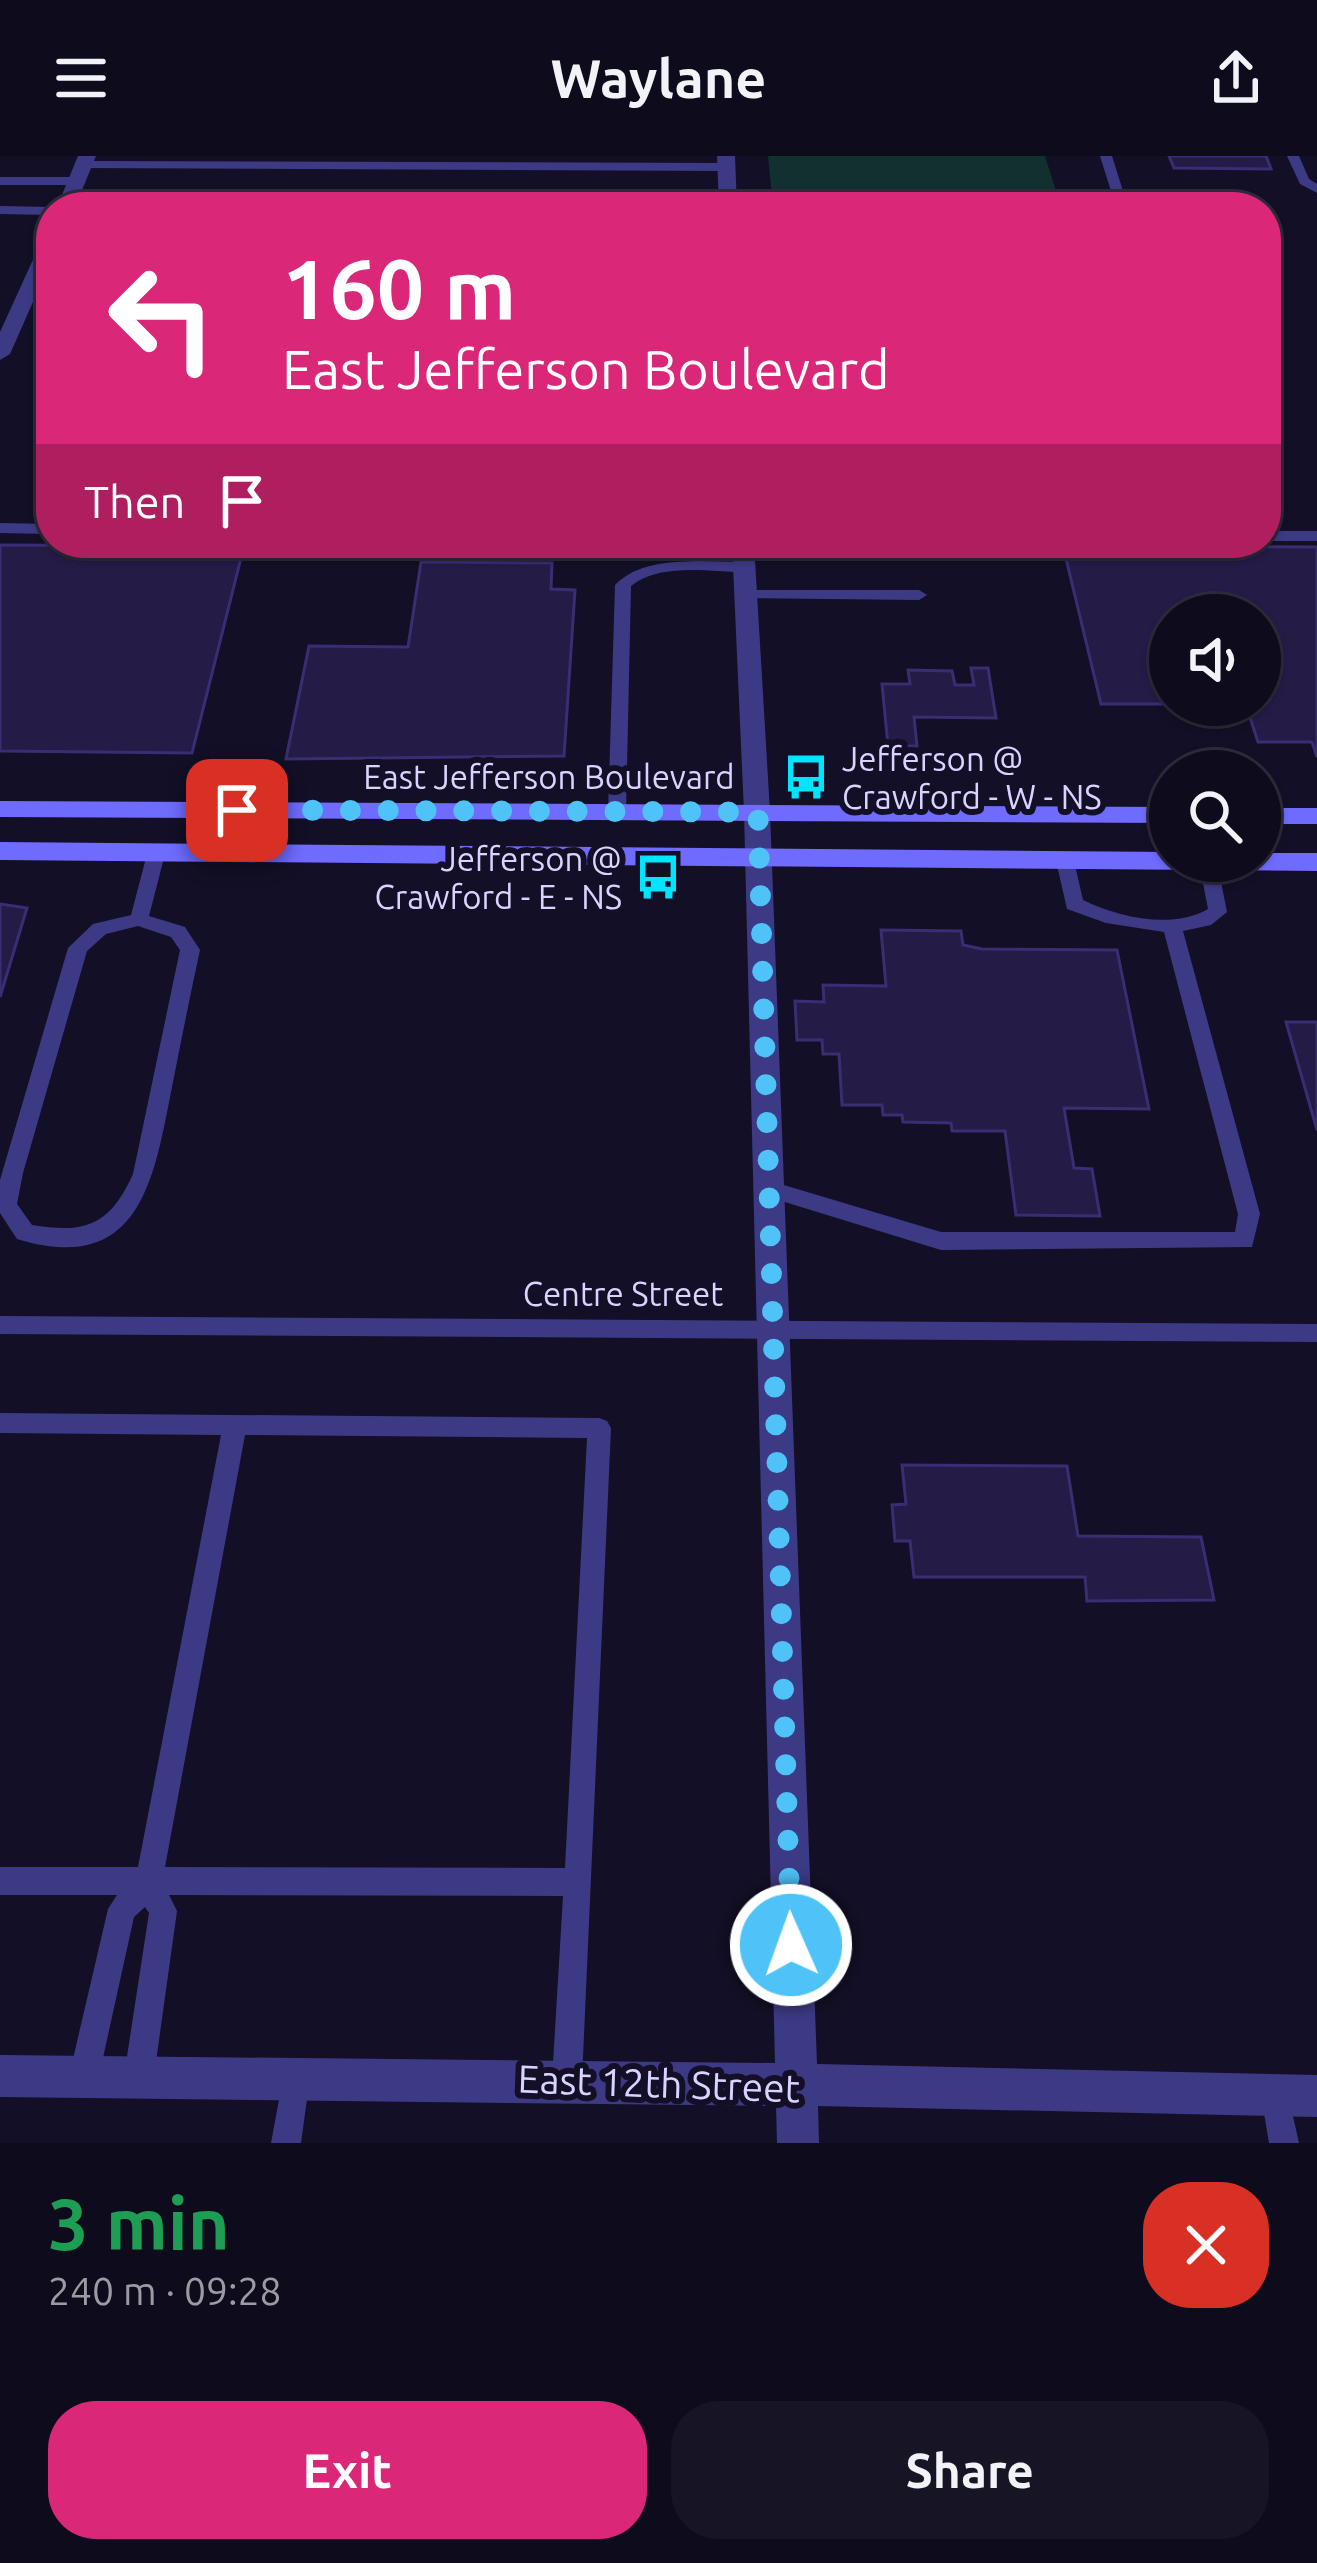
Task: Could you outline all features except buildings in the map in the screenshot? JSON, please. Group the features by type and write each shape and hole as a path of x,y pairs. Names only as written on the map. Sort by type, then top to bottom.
{"main road":[{"name":"East Jefferson Boulevard","path":"0,809 1149,815"},
{"path":"1281,816 1317,816"},
{"path":"0,851 1149,862"},
{"path":"1281,862 1317,862"}],"street":[{"path":"726,162 727,192"},
{"path":"0,354 36,273"},
{"path":"744,558 758,812 769,1326 798,2143"},
{"name":"East 12th Street","path":"0,2076 567,2080 1296,2096"}],"lane":[{"path":"1106,156 1117,192"},
{"path":"1292,156 1304,182 1317,189"},
{"path":"0,181 181,160 726,162"},
{"path":"0,210 36,211"},
{"path":"0,528 36,529"},
{"path":"1281,536 1317,536"},
{"path":"617,813 623,585 632,574 725,558"},
{"path":"746,595 919,595"},
{"path":"139,919 157,854"},
{"path":"1065,861 1074,904 1101,920 1172,925 1206,922 1218,912 1212,882"},
{"path":"139,919 178,932 190,950 144,1174 131,1207 100,1233 60,1240 26,1233 7,1205 12,1174 78,948 100,929 139,919"},
{"path":"766,1188 941,1240 1244,1241 1249,1214 1172,925"},
{"name":"Centre Street","path":"0,1325 769,1326 1317,1333"},
{"path":"0,1424 598,1428 567,2080"},
{"path":"84,2076 122,1909 148,1885 235,1426"},
{"path":"0,1881 148,1885 578,1882"},
{"path":"139,2077 163,1911 148,1885"},
{"path":"286,2143 295,2076"},
{"path":"1284,2143 1296,2096"}],"green space":[{"path":"768,156 1045,156 1056,192 772,192"}],"place":[{"name":"Jefferson @ Crawford - W - NS","path":"806,777"},
{"name":"Jefferson @ Crawford - E - NS","path":"658,877"}],"route":[{"path":"237,810 758,812 769,1326 791,1945"}]}
